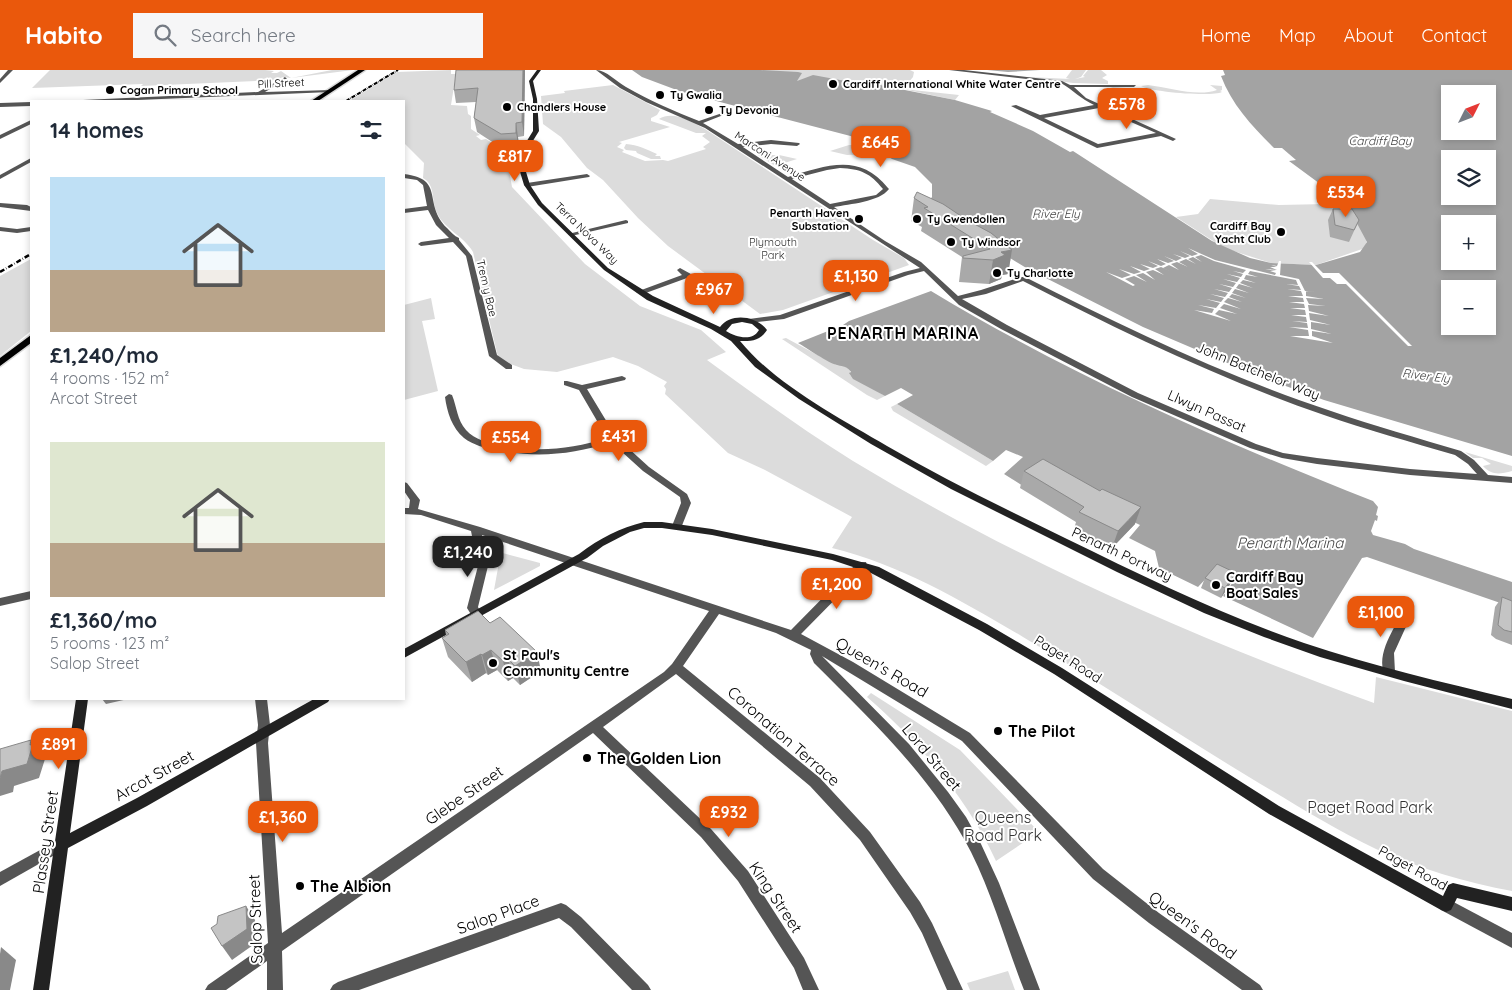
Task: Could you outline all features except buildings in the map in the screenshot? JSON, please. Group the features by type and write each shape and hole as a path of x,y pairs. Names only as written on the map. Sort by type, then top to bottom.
{"main road":[{"path":"316,100 362,70"},
{"path":"0,363 30,339"}],"street":[{"path":"0,82 11,70"},
{"name":"Terra Nova Way","path":"539,70 531,81 536,99 536,132 520,160 527,185 537,200 606,269 640,292 669,308 722,331 726,336 734,339"},
{"name":"Marconi Avenue","path":"598,70 610,80 662,108 700,122 883,242 910,256 926,269"},
{"path":"923,70 934,70"},
{"path":"951,70 1055,81 1070,86 1134,86"},
{"path":"248,100 285,78"},
{"path":"1070,86 1080,96 1099,106 1173,139"},
{"name":"Pill Street","path":"135,100 330,91"},
{"path":"190,100 197,96"},
{"path":"0,107 10,104 30,104"},
{"path":"1014,106 1097,146 1161,134"},
{"path":"1040,117 1099,106"},
{"path":"700,122 729,111"},
{"path":"0,137 30,122"},
{"path":"737,146 770,138 797,144"},
{"path":"0,176 30,161"},
{"path":"787,179 832,167 852,167 871,173 886,189 878,196 829,206"},
{"path":"15,169 30,170"},
{"name":"Trem y Bae","path":"405,176 415,177 427,185 429,208 436,221 464,247 471,263 493,356 509,367"},
{"path":"527,185 586,176"},
{"path":"0,205 27,207 30,209"},
{"path":"405,211 429,208"},
{"path":"570,234 624,219 633,228"},
{"path":"0,230 30,229"},
{"path":"421,244 456,239"},
{"path":"752,321 780,317 906,273 926,269"},
{"name":"Llwyn Passat","path":"926,269 957,298 1004,327 1101,378 1253,446 1305,460 1410,472 1512,480"},
{"path":"680,270 697,281"},
{"path":"640,292 688,276"},
{"name":"John Batchelor Way","path":"957,298 983,292 1023,278 1114,325 1247,382 1327,413 1458,454 1471,462 1486,478"},
{"path":"752,360 752,347 757,337 780,317"},
{"name":"Terra Nova Way","path":"695,319 730,322 740,320 752,321"},
{"path":"752,321 761,325 764,330"},
{"path":"722,331 730,322"},
{"path":"734,339 746,340 757,337"},
{"name":"Penarth Portway","path":"734,339 752,360 819,408 901,458 966,493 1095,557 1265,633 1313,650 1512,704"},
{"path":"567,384 582,388 622,378"},
{"path":"582,388 612,439 646,469 684,496 686,503 677,526"},
{"path":"448,397 460,429 474,441 485,445 519,453 542,454 575,450 612,439"},
{"path":"405,486 415,500 408,511"},
{"name":"Queen's Road","path":"408,511 431,515 476,529 716,609 793,636 817,648 948,724 966,737 1098,874 1247,987"},
{"name":"Paget Road","path":"572,561 610,538 635,527 653,525 677,526 833,557 862,566 899,581 983,626 1274,810 1446,905 1453,890 1512,904"},
{"path":"476,529 483,566 472,608 476,613"},
{"path":"405,653 572,561"},
{"path":"793,636 862,566"},
{"path":"0,602 30,595"},
{"name":"Glebe Street","path":"212,990 668,676 676,668 716,609"},
{"path":"1389,672 1388,653 1409,609"},
{"name":"Lord Street","path":"817,648 818,660 922,767 965,829 985,868 1032,990"},
{"name":"Coronation Terrace","path":"676,668 815,782 865,836 915,907 956,990"},
{"name":"Plassey Street","path":"41,990 82,700"},
{"name":"Salop Street","path":"261,700 264,725 262,743 275,947 275,990"},
{"name":"Arcot Street","path":"0,879 62,844 111,820 322,700"},
{"name":"King Street","path":"594,726 706,833 744,876 799,963 811,990"},
{"path":"1446,905 1512,941"},
{"name":"Salop Place","path":"338,990 561,910 576,922 643,990"}],"green space":[{"path":"50,70 265,70 274,71 271,73 281,71 291,78 141,86 143,84 32,88"},
{"path":"332,70 353,70 291,78"},
{"name":"Paget Road Park","path":"451,70 451,74 456,74 451,105 467,106 468,114 471,116 471,129 480,135 476,136 481,140 486,139 500,148 507,159 512,187 585,264 640,306 701,330 726,352 707,360 797,425 853,461 915,497 1042,564 1108,595 1240,652 1374,703 1376,677 1512,711 1512,891 1478,884 1425,869 1360,841 1249,777 977,610 907,574 858,555 832,548 852,517 765,470 728,453 665,394 666,389 664,386 667,382 638,366 613,357 557,372 524,369 498,357 473,252 440,219 435,208 432,189 423,178 424,163 405,144 405,100 351,100 397,72"},
{"name":"Cardiff International White Water Centre","path":"729,70 910,70 914,72 913,77 903,89 812,90"},
{"path":"1072,70 1086,70 1081,77 1075,79 1085,77 1083,76 1088,70 1101,70 1107,75 1102,78 1108,81 1108,84 1073,83 1028,77 1070,79 1066,78"},
{"name":"Plymouth Park","path":"613,85 660,110 657,115 651,118 651,121 670,127 619,142 622,143 617,147 624,150 622,152 645,161 668,161 706,149 703,147 710,142 702,136 706,133 696,133 659,119 670,116 682,118 705,129 873,240 904,258 909,265 783,310 760,314 668,246 638,218 603,180 587,168 561,137 543,124 541,96"},
{"path":"1148,85 1201,93 1217,90 1210,85 1222,86 1220,91 1222,92 1207,94 1182,93 1141,86"},
{"path":"1113,87 1140,89 1152,96 1146,98 1103,93 1104,90"},
{"path":"903,89 959,95 955,100"},
{"path":"626,144 649,150 657,154 655,156 660,156 661,159 651,159 636,151 626,150 624,148"},
{"path":"849,145 857,145 869,154 847,155 830,151"},
{"path":"758,155 779,155 797,159 775,166"},
{"name":"Cardiff Bay Yacht Club","path":"1210,199 1279,205 1327,204 1348,206 1367,240 1365,248 1316,265 1271,263 1224,248 1176,217 1198,214"},
{"path":"30,260 30,332 0,356 0,276"},
{"path":"431,298 435,319 422,321 438,391 405,400 405,305"},
{"path":"786,338 836,365 850,369 850,375 885,396 877,400 867,395 782,339"},
{"path":"897,404 993,461 986,466 893,411 891,407"},
{"path":"1465,452 1512,466 1512,471 1493,473 1483,466 1491,464 1482,458 1473,458"},
{"path":"499,552 540,563 540,566 494,590 498,568 497,554"},
{"name":"Queens Road Park","path":"871,693 960,750 1039,832 996,861 971,815 941,773 905,733 867,697"},
{"path":"1008,971 1015,990 970,990 967,983"}],"water":[{"path":"632,70 760,70 798,72 802,73 797,81 813,75 867,85 880,85 955,100 992,111 990,112 1033,131 1070,152 1073,151 1212,241 1250,258 1271,263 1316,265 1360,252 1367,242 1346,203 1289,161 1296,160 1282,148 1274,148 1250,123 1226,87 1221,76 1225,75 1223,70 1512,70 1512,456 1324,400 1258,376 1143,327 1028,269 925,206 932,197 932,184 915,167 892,159 862,139 682,92 642,77"},
{"name":"Penarth Marina","path":"931,291 1039,352 1093,379 1259,455 1373,501 1378,507 1376,515 1378,516 1371,531 1373,535 1405,544 1414,549 1512,582 1512,607 1367,557 1362,558 1313,638 1223,596 1233,582 1212,572 1198,587 1159,568 1155,551 1129,538 1140,525 1092,502 1023,486 1004,474 1023,457 1006,450 993,461 897,404 913,395 901,388 885,396 853,379 849,373 851,372 847,368 833,364 798,343 849,321"}],"pier":[{"path":"1188,248 1215,260 1275,275 1276,273 1270,271 1276,271 1265,269 1277,270 1270,267 1277,267 1271,265 1277,266 1279,261 1281,261 1280,275 1299,279 1306,291 1306,296 1324,299 1306,298 1309,304 1326,306 1308,305 1309,311 1329,316 1309,313 1310,320 1331,325 1311,322 1311,329 1332,334 1312,331 1312,336 1333,343 1290,336 1309,336 1308,330 1289,327 1308,328 1307,323 1292,321 1307,322 1306,317 1291,315 1306,315 1305,310 1290,308 1305,308 1304,304 1289,302 1304,302 1303,298 1288,296 1303,296 1301,291 1287,289 1301,290 1299,286 1286,284 1298,285 1296,280 1250,271 1248,274 1258,277 1246,275 1244,279 1256,283 1243,280 1240,283 1253,288 1239,284 1236,288 1249,293 1235,289 1232,293 1246,298 1232,294 1229,297 1242,302 1228,298 1224,302 1241,309 1224,304 1220,308 1237,314 1219,310 1215,314 1231,321 1194,310 1212,313 1214,309 1198,305 1216,308 1220,303 1206,299 1221,302 1224,298 1210,294 1225,297 1228,293 1214,289 1229,292 1232,288 1219,284 1233,287 1236,283 1223,279 1237,282 1240,278 1227,274 1241,277 1243,274 1233,271 1243,273 1246,270 1214,261 1201,255 1195,257 1202,262 1193,257 1188,259 1196,264 1186,259 1179,262 1188,267 1177,262 1171,264 1179,270 1169,265 1155,269 1164,275 1153,270 1146,272 1155,280 1143,273 1136,275 1147,282 1134,276 1125,279 1135,285 1133,286 1106,272 1122,278 1131,275 1119,269 1134,274 1141,272 1130,266 1144,271 1150,269 1140,264 1153,268 1158,266 1148,261 1161,266 1166,264 1157,259 1168,263 1174,261 1164,256 1176,261 1182,258 1173,254 1185,258 1190,256 1180,251 1192,256 1198,254"},
{"path":"1309,262 1312,262 1323,273 1339,273 1412,346 1408,346 1346,284 1337,284 1330,278 1323,278"}],"railway":[{"path":"348,100 398,70"},
{"path":"0,272 30,255"}],"place":[{"name":"Cardiff International White Water Centre","path":"833,84"},
{"name":"Cogan Primary School","path":"110,90"},
{"name":"Ty Gwalia","path":"660,95"},
{"name":"Chandlers House","path":"507,107"},
{"name":"Ty Devonia","path":"709,110"},
{"name":"Penarth Haven Substation","path":"859,219"},
{"name":"Ty Gwendollen","path":"917,219"},
{"name":"Cardiff Bay Yacht Club","path":"1281,232"},
{"name":"Ty Windsor","path":"951,242"},
{"name":"Ty Charlotte","path":"997,273"},
{"name":"Cardiff Bay Boat Sales","path":"1216,585"},
{"name":"St Paul's Community Centre","path":"493,663"},
{"name":"The Pilot","path":"998,731"},
{"name":"The Golden Lion","path":"587,758"},
{"name":"The Albion","path":"300,886"}],"district":[{"name":"PENARTH MARINA","path":"903,333"}],"water label":[{"name":"Cardiff Bay","path":"1380,141"},
{"name":"River Ely","path":"1056,214"},
{"name":"River Ely","path":"1426,376"}]}
